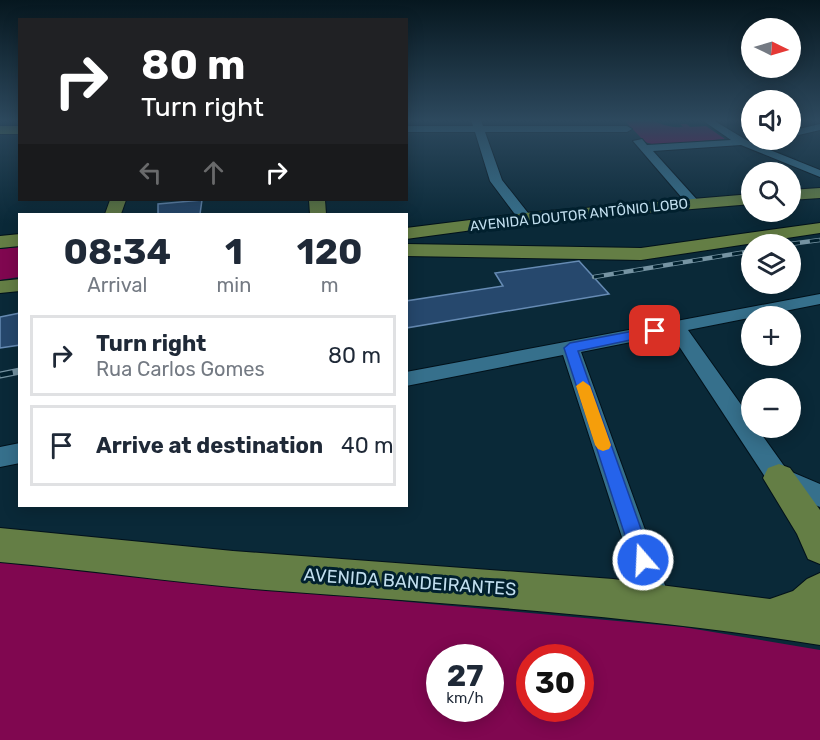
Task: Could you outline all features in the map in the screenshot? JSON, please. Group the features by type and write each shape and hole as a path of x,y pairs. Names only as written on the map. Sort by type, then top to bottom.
{"main road":[{"path":"801,194 820,193"},
{"name":"AVENIDA DOUTOR ANTÔNIO LOBO","path":"408,234 525,218 741,200"},
{"name":"AVENIDA DOUTOR ANTÔNIO LOBO","path":"408,250 641,254 698,248 820,228"},
{"path":"0,242 18,240"},
{"path":"0,287 18,285"},
{"path":"0,303 18,300"},
{"path":"779,477 809,523 820,547"},
{"name":"AVENIDA BANDEIRANTES","path":"0,545 262,572 482,586 657,602 820,626"},
{"path":"768,617 789,613 804,606 820,592"}],"street":[{"path":"488,155 496,181 525,218"},
{"path":"650,155 694,203"},
{"path":"773,155 820,174"},
{"path":"408,379 820,299"},
{"path":"676,327 779,477 820,496"},
{"path":"570,348 657,602"},
{"path":"0,457 18,453"}],"shaded area":[{"path":"18,247 18,277 0,280 0,249"},
{"path":"0,554 225,585 683,627 820,650 820,740 0,740"}],"building":[{"path":"202,201 200,213 158,213 158,204"},
{"path":"579,261 609,294 408,328 408,301 503,286 495,273"},
{"path":"18,313 18,345 0,348 0,317"}],"railway":[{"path":"801,243 820,240"},
{"path":"594,277 741,253"},
{"path":"0,375 18,371"}],"slow traffic":[{"path":"583,386 603,445"}],"route":[{"path":"643,560 570,348 655,331"}]}
